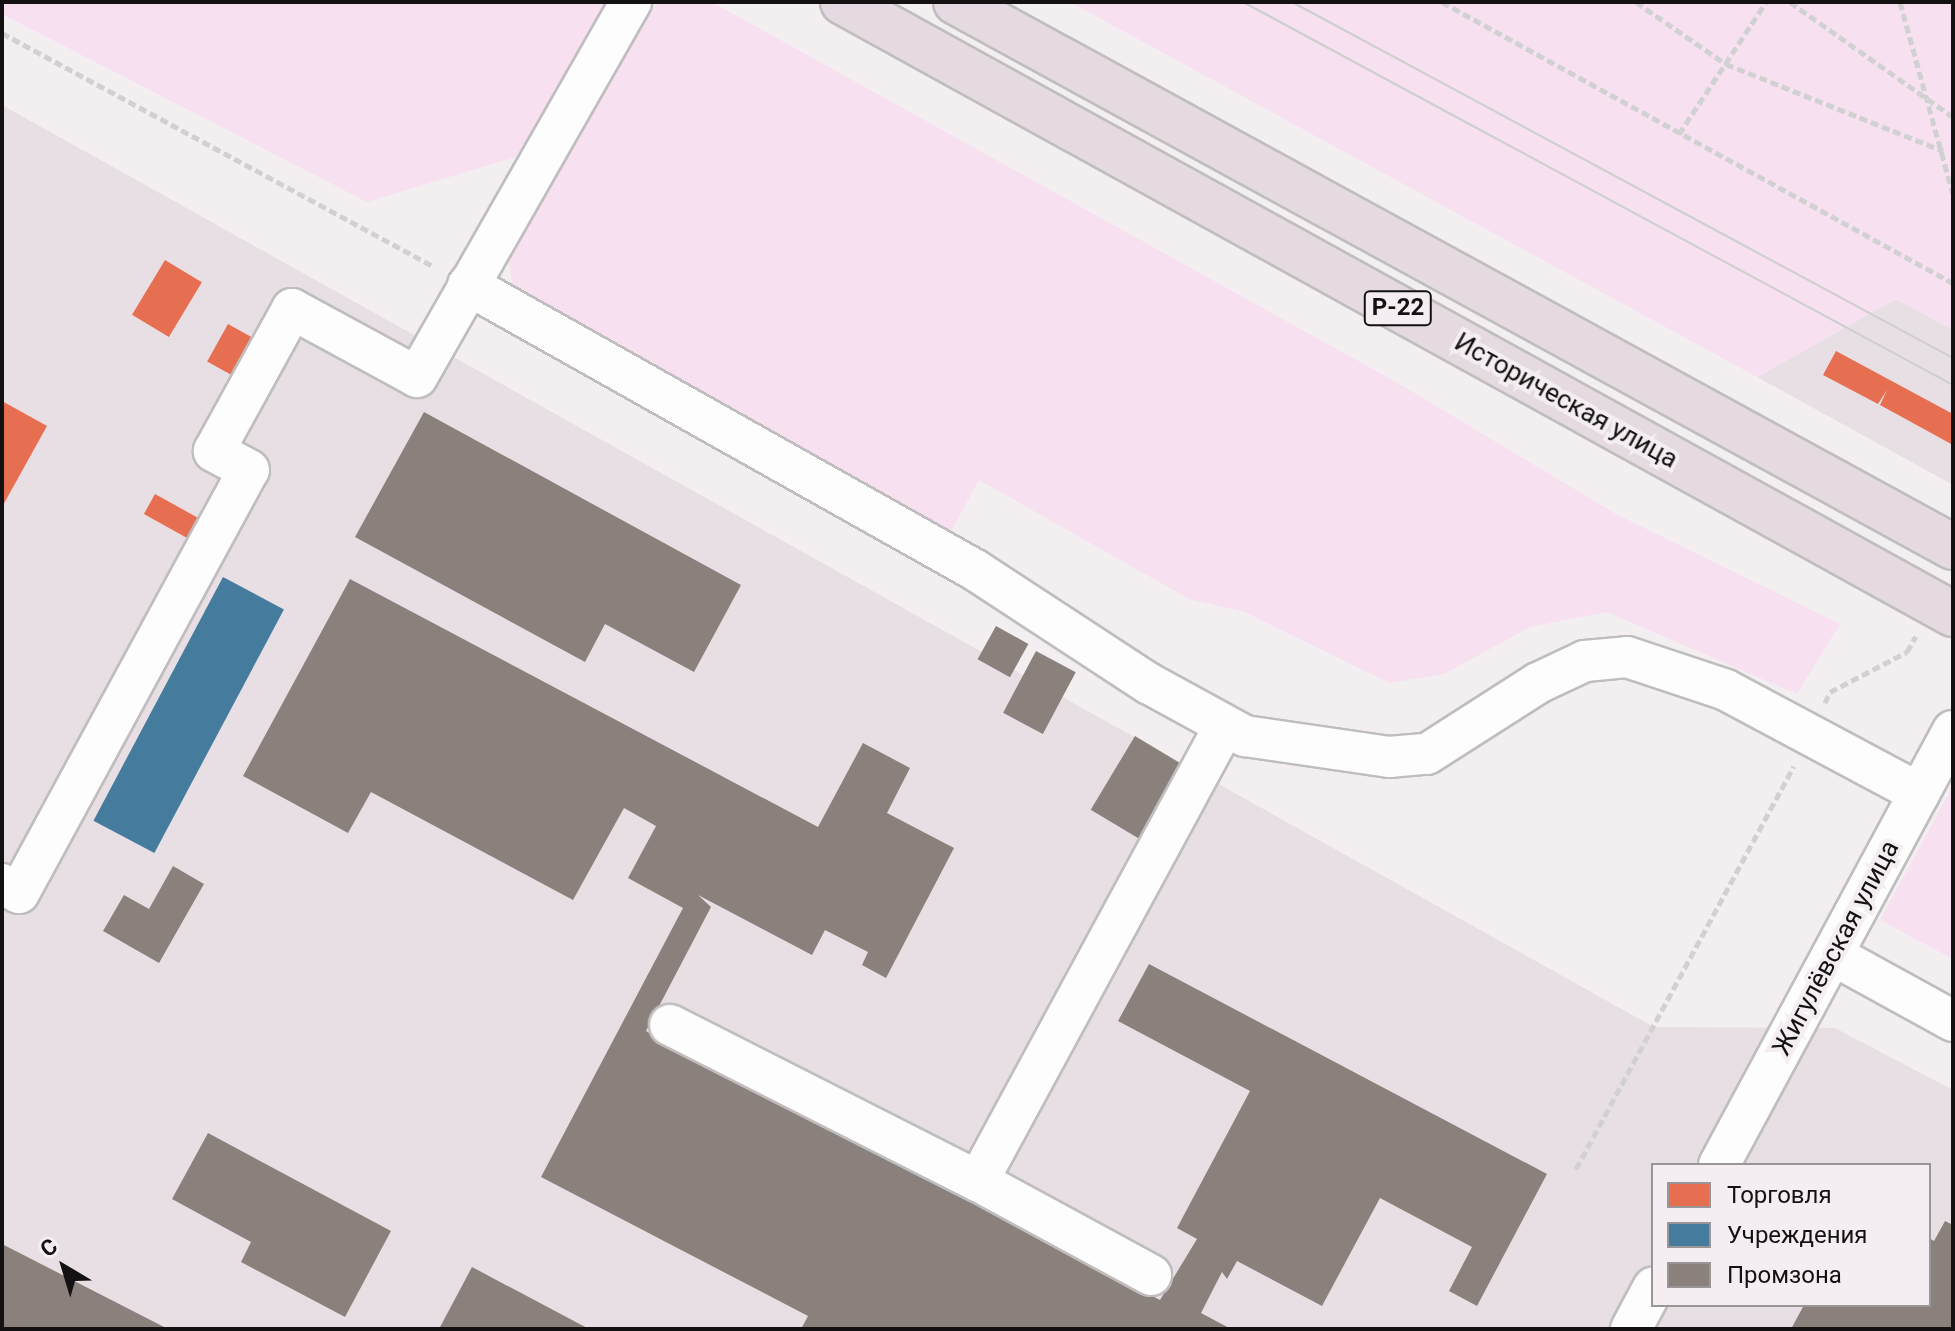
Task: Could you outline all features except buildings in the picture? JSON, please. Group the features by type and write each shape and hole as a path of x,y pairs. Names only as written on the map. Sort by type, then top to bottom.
{"highway":[{"name":"Историческая улица","path":"843,2 1953,614"},
{"name":"Р-22","path":"956,2 1953,547"}],"street":[{"path":"2,884 19,893 249,470 214,451 292,309 417,377 631,2"},
{"path":"468,285 975,570 1224,727 1389,757 1427,754 1538,683 1585,661 1627,657 1726,690 1919,793"},
{"path":"978,1181 1224,727"},
{"name":"Жигулёвская улица","path":"1720,1163 1953,731"},
{"path":"1833,955 1953,1021"},
{"path":"670,1025 978,1181 1151,1275"},
{"path":"1631,1329 1651,1292"}],"path":[{"path":"1442,2 1953,283"},
{"path":"1636,2 1726,64 1943,151"},
{"path":"1679,134 1766,2"},
{"path":"1790,2 1953,117"},
{"path":"1900,2 1931,102 1953,194"},
{"path":"2,33 468,285"},
{"path":"1576,1169 1810,735 1830,692 1907,652"}],"shaded area":[{"path":"2,2 607,2 516,157 367,202 2,14"},
{"path":"657,2 712,2 1398,383 1616,514 1840,624 1797,694 1607,612 1530,627 1444,674 1389,683 1245,612 1189,599 979,480 949,535 514,293 507,253"},
{"path":"1070,2 1953,2 1953,330 1896,299 1757,377"},
{"path":"2,105 1654,1027 1835,1028 1953,1090 1953,1329 2,1329"},
{"path":"1896,299 1953,330 1953,485 1757,377"},
{"path":"1953,786 1953,959 1880,920"}],"tram line":[{"path":"1243,2 1953,385"},
{"path":"1292,2 1953,358"}]}
